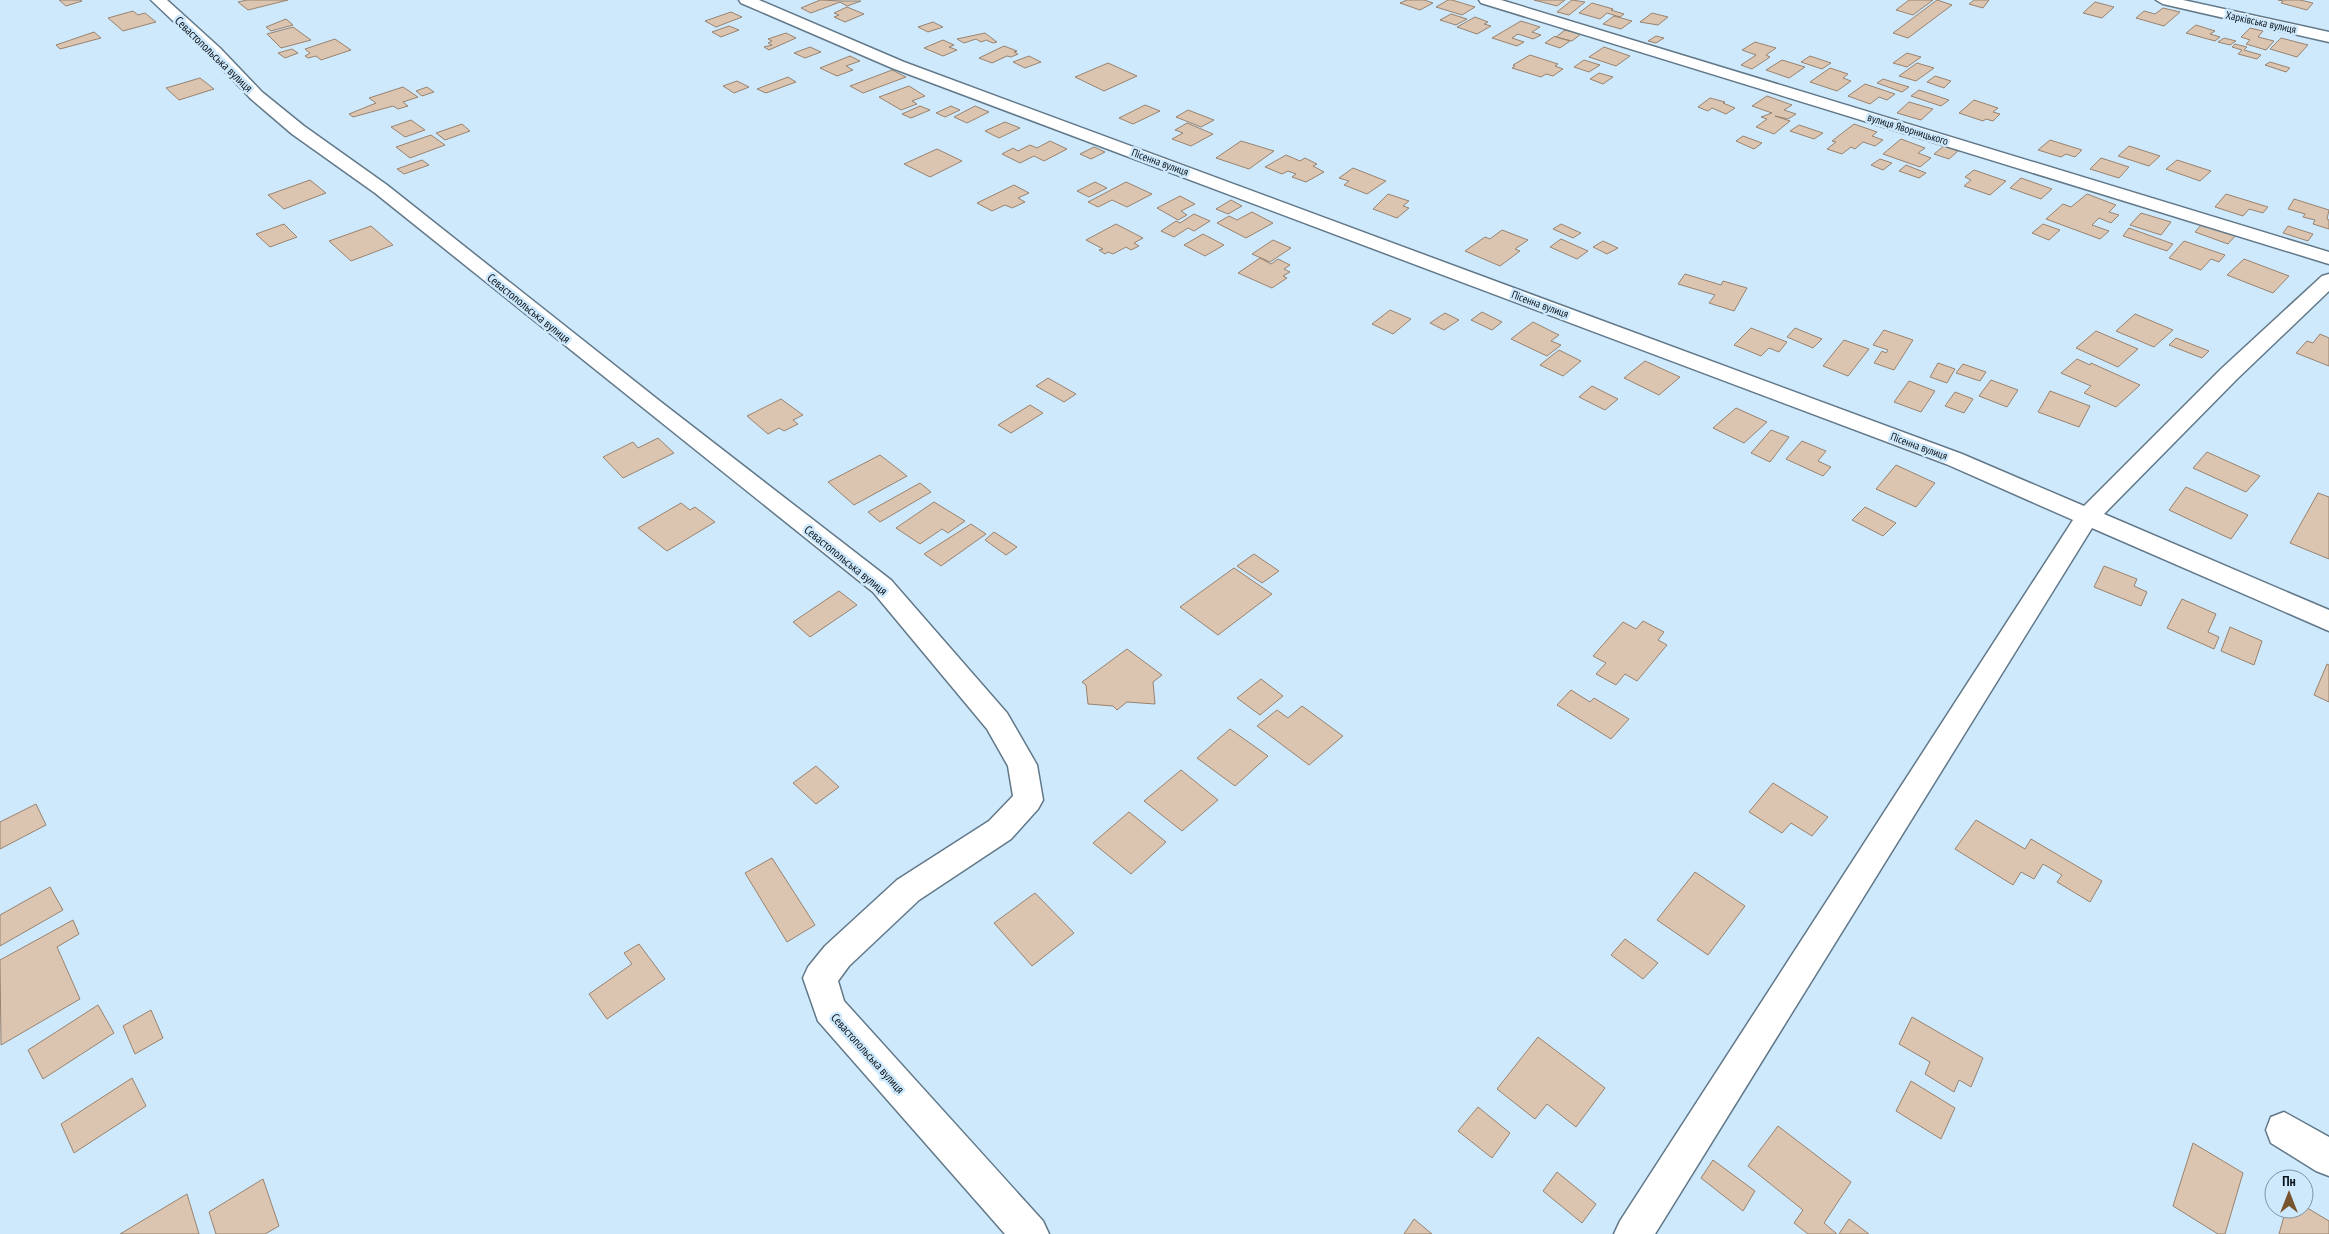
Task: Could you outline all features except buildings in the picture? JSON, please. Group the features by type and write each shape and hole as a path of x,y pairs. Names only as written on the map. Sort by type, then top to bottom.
{"street":[{"name":"Севастопольська вулиця","path":"158,0 214,51 256,95 298,130 388,195 653,407 882,586 997,721 1022,765 1028,800 1000,830 908,890 837,956 820,978 830,1010 1030,1234"},
{"name":"Пісенна вулиця","path":"746,0 898,65 1954,459 2329,621"},
{"name":"вулиця Яворницького","path":"1486,0 2329,258"},
{"name":"Харківська вулиця","path":"2163,0 2329,37"},
{"path":"1634,1234 2087,517 2229,374 2329,280"},
{"path":"2284,1130 2329,1158"}]}
